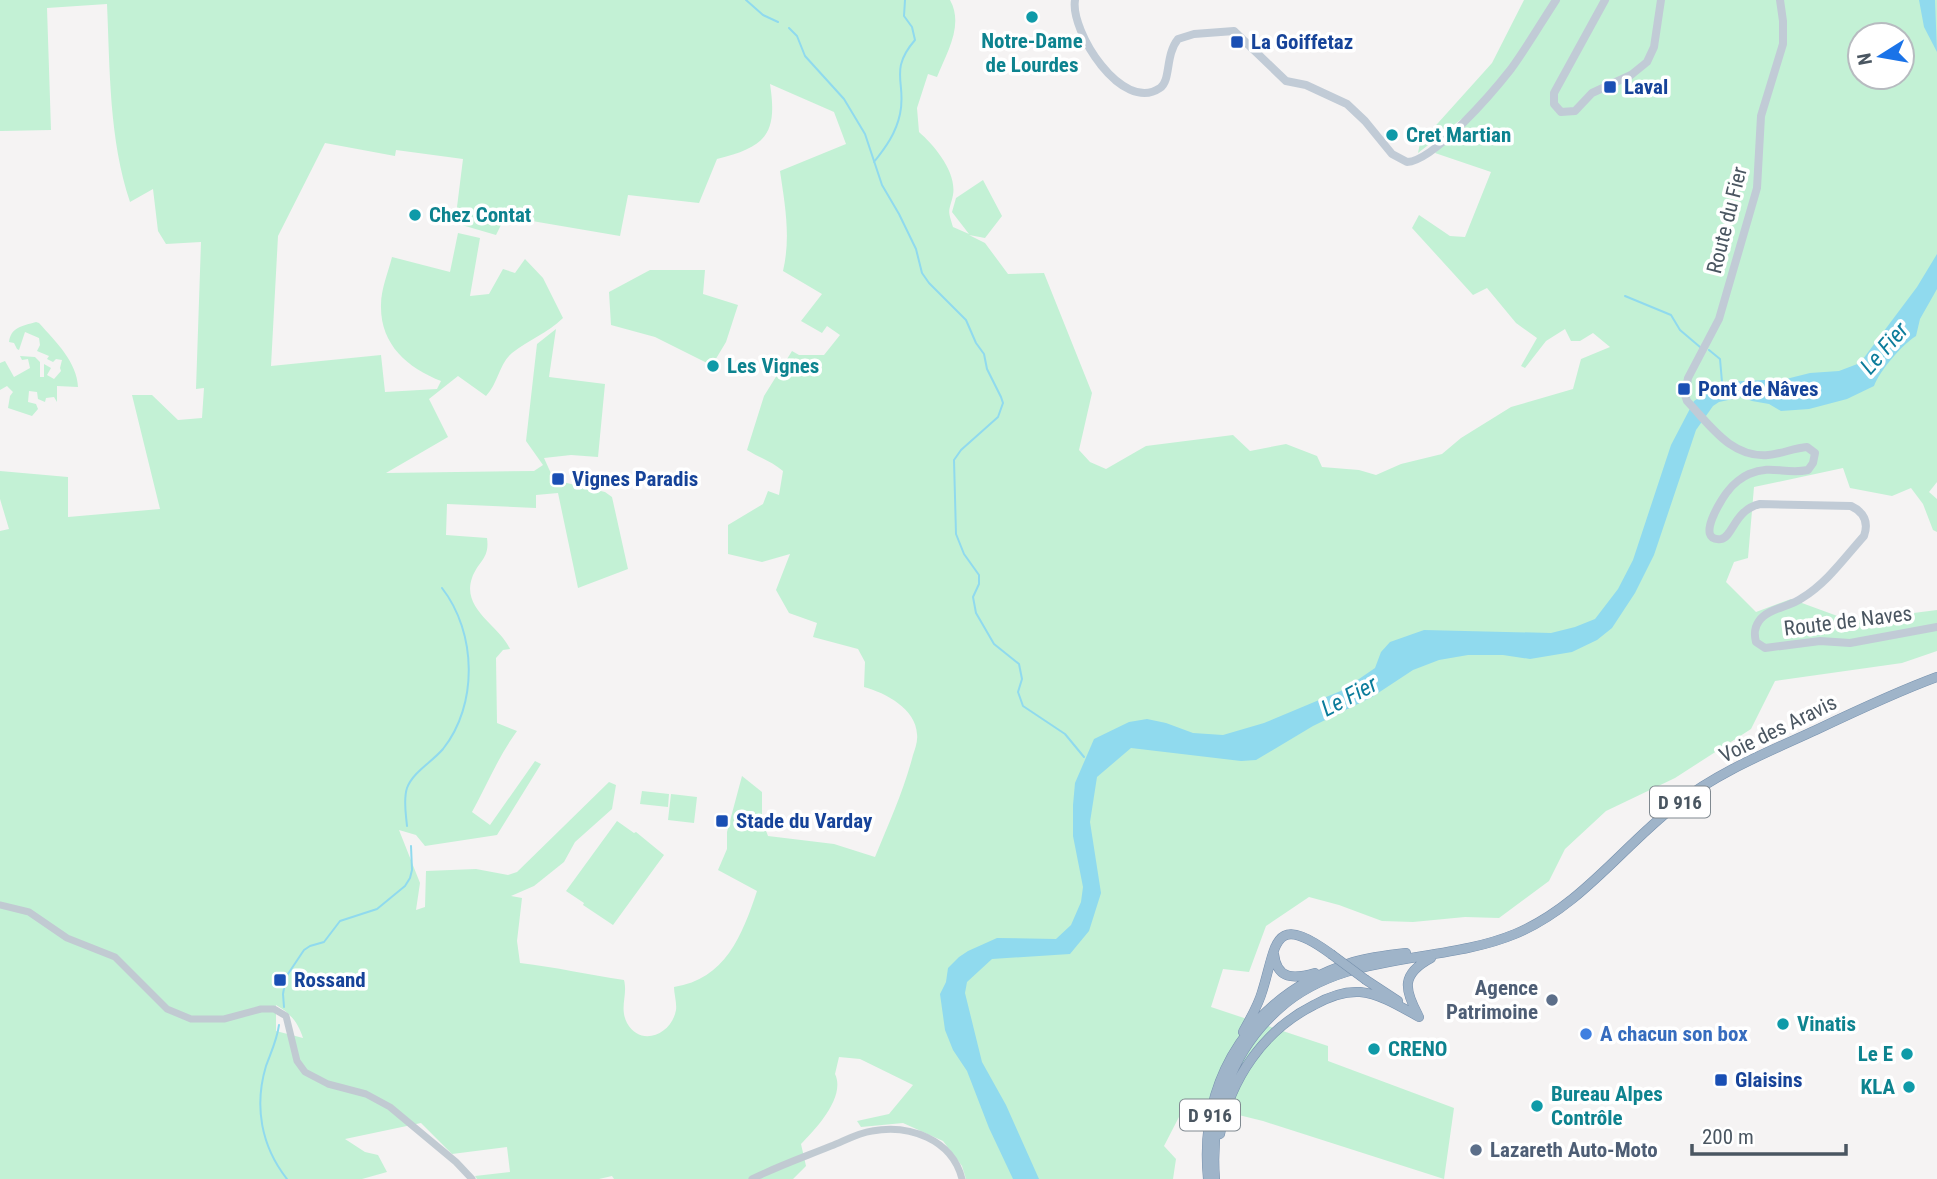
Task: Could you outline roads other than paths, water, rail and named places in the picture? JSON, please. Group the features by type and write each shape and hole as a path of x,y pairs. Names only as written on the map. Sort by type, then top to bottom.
{"highway":[{"name":"Voie des Aravis","path":"1213,1179 1214,1140 1223,1094 1237,1062 1247,1045 1275,1013 1303,992 1344,972 1505,938 1547,918 1582,891 1676,805 1721,776 1770,751 1937,677"},
{"path":"1232,1056 1259,999 1274,948 1284,936 1298,934 1308,938 1419,1017"},
{"name":"Voie des Aravis","path":"1213,1179 1207,1146 1211,1111 1219,1081 1255,1022 1280,1000 1310,980 1345,965 1372,958 1474,946"},
{"path":"1274,948 1278,967 1284,974 1292,977 1345,965"},
{"path":"1419,1017 1409,998 1408,979 1416,967 1439,954"},
{"path":"1366,980 1373,995"},
{"path":"1213,1179 1220,1132 1229,1102 1245,1068 1266,1040 1297,1014 1321,1001 1353,992 1373,995 1419,1017"}],"main road":[{"path":"1074,0 1074,16 1080,32 1106,71 1125,88 1143,93 1159,89 1165,83 1168,55 1178,39 1194,34 1234,31 1286,81 1306,85 1347,104 1392,154 1407,162 1415,161 1430,152 1460,126 1511,69 1556,0"},
{"path":"1605,0 1553,93 1554,104 1562,112 1575,111 1592,93 1631,75 1643,66 1654,47 1661,0"},
{"name":"Route du Fier","path":"1714,430 1687,401 1685,395 1688,378 1719,319 1757,188 1761,116 1783,44 1780,0"},
{"name":"Route de Naves","path":"1714,430 1728,444 1743,451 1766,455 1807,447 1815,453 1808,470 1795,473 1766,468 1742,478 1728,490 1712,516 1710,530 1715,537 1722,539 1727,536 1742,512 1750,506 1760,504 1851,506 1863,514 1866,521 1864,536 1819,585 1802,598 1765,615 1758,622 1754,632 1756,642 1765,648 1820,641 1850,643 1937,627"}],"street":[{"path":"0,905 29,912 67,938 115,957 167,1009 191,1019 224,1019 261,1009 280,1012 286,1016 297,1061 305,1072 328,1084 366,1094 390,1107 456,1162 472,1179"},
{"path":"752,1179 800,1157 869,1131 891,1129 908,1130 941,1144 961,1173 962,1179"}],"water":[{"path":"1919,0 1935,0 1937,52 1924,27"},
{"name":"Le Fier","path":"1937,254 1937,289 1920,319 1916,336 1892,358 1874,386 1847,399 1809,409 1781,411 1769,404 1742,397 1713,406 1696,430 1654,555 1635,593 1612,628 1597,640 1572,652 1530,659 1503,655 1468,655 1439,660 1413,670 1372,697 1313,726 1256,760 1241,761 1131,748 1097,777 1090,822 1101,893 1089,931 1070,954 992,959 967,982 965,993 982,1062 1006,1105 1039,1179 1013,1179 967,1071 953,1050 945,1030 940,994 946,982 948,968 968,951 997,938 1056,939 1071,925 1081,902 1083,887 1073,836 1075,783 1094,739 1129,722 1147,719 1193,733 1223,735 1264,723 1343,690 1375,668 1381,652 1390,642 1424,630 1551,633 1595,619 1618,589 1633,560 1671,445 1694,401 1723,382 1786,379 1810,373 1839,371 1860,363 1917,287"}],"waterway":[{"path":"746,0 763,15 778,22"},
{"path":"874,162 896,127 902,103 900,69 902,60 915,40 912,27 904,16 905,0"},
{"path":"789,28 797,36 805,56 844,99 865,134 882,185 916,249 922,273 966,320 984,354 987,369 1003,403 998,417 961,450 954,460 956,534 964,554 979,575 979,584 973,597 976,613 994,644 1019,664 1022,679 1018,692 1023,706 1065,734 1084,757"},
{"path":"1625,296 1671,315 1680,330 1700,347"},
{"path":"1709,350 1720,359 1722,382"},
{"path":"407,826 407,788 418,772 443,749 463,712 467,691 469,669 462,626 454,606 442,588"},
{"path":"284,1007 286,977 304,950 324,942 340,921 377,909 405,886 412,870 411,846"},
{"path":"279,1025 262,1081 261,1111 262,1125 271,1153 287,1179"}],"place":[{"name":"Notre-Dame de Lourdes","path":"1032,17"},
{"name":"La Goiffetaz","path":"1237,42"},
{"name":"Laval","path":"1610,87"},
{"name":"Cret Martian","path":"1392,135"},
{"name":"Chez Contat","path":"415,215"},
{"name":"Les Vignes","path":"713,366"},
{"name":"Pont de Nâves","path":"1684,389"},
{"name":"Vignes Paradis","path":"558,479"},
{"name":"Stade du Varday","path":"722,821"},
{"name":"Rossand","path":"280,980"},
{"name":"Agence Patrimoine","path":"1552,1000"},
{"name":"Vinatis","path":"1783,1024"},
{"name":"A chacun son box","path":"1586,1034"},
{"name":"CRENO","path":"1374,1049"},
{"name":"Le E","path":"1907,1054"},
{"name":"Glaisins","path":"1721,1080"},
{"name":"KLA","path":"1909,1087"},
{"name":"Bureau Alpes Contrôle","path":"1537,1106"},
{"name":"Lazareth Auto-Moto","path":"1476,1150"}]}
